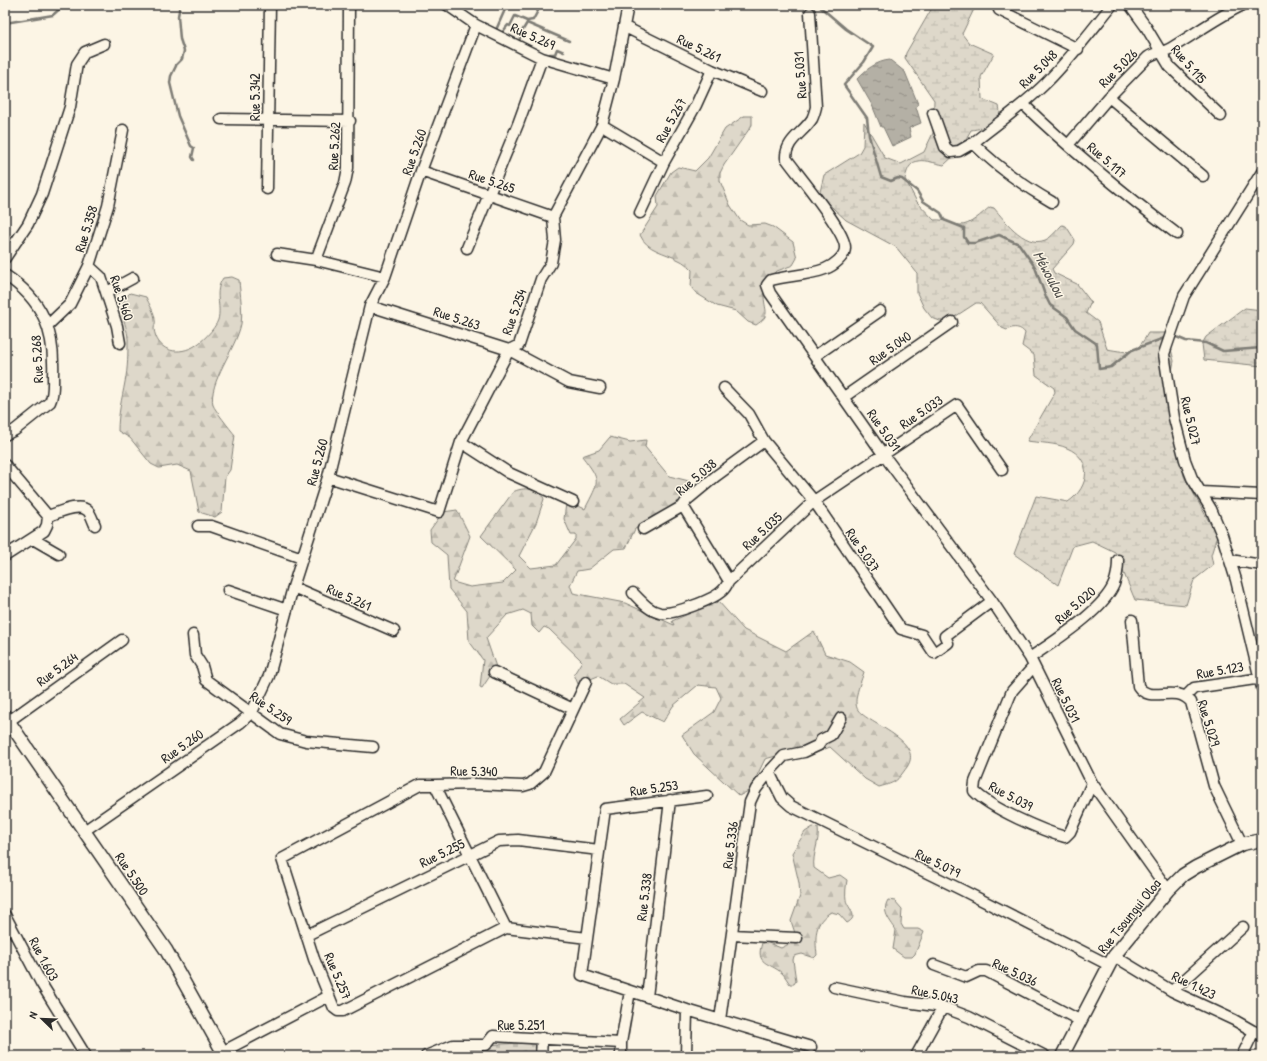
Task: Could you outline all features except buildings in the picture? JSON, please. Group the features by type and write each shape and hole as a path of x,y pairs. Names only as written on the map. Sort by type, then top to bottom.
{"main road":[{"name":"Rue 5.500","path":"7,718 166,950 223,1054"},
{"name":"Rue Tsoungui Oloa","path":"1062,1056 1111,961 1168,890 1183,875 1242,844 1262,840"}],"street":[{"name":"Rue 5.342","path":"267,189 270,5"},
{"name":"Rue 5.262","path":"316,260 347,176 350,121 349,5"},
{"name":"Rue 5.269","path":"447,5 476,25 542,58 614,79"},
{"path":"553,217 602,125 614,79 628,5"},
{"name":"Rue 5.048","path":"933,113 945,147 952,152 959,151 1023,104 1078,49 1112,5"},
{"name":"Rue 5.115","path":"1130,5 1146,27 1170,67 1221,116"},
{"name":"Rue 5.026","path":"1068,145 1109,97 1148,57 1155,52 1170,49 1209,23 1243,5"},
{"path":"999,10 1078,49"},
{"name":"Rue 5.031","path":"810,13 816,107 812,118 795,137 787,151 786,158 830,217 844,241 846,248 844,254 839,260 826,269 771,280 767,285 770,293 884,454 992,601 1032,662 1092,783 1168,890"},
{"name":"Rue 5.260","path":"84,831 240,723 252,712 269,676 293,587 328,477 370,306 385,277 421,171 476,25"},
{"name":"Rue 5.261","path":"625,27 712,70 762,91"},
{"path":"5,258 28,224 42,194 70,107 77,64 85,52 104,44"},
{"path":"467,248 518,124 542,58"},
{"name":"Rue 5.267","path":"602,125 664,162 696,105 712,70"},
{"path":"1109,97 1203,176"},
{"name":"Rue 5.117","path":"1023,104 1138,205 1177,234"},
{"path":"221,119 350,121"},
{"name":"Rue 5.358","path":"48,325 70,304 89,266 108,206 123,130"},
{"path":"973,142 1009,176 1052,202"},
{"path":"640,213 664,162"},
{"name":"Rue 5.265","path":"421,171 553,217"},
{"name":"Rue 5.027","path":"1262,172 1184,296 1164,354 1174,418 1185,460 1192,478 1211,509 1222,535 1261,678 1262,688"},
{"name":"Rue 5.254","path":"328,477 439,512 461,442 509,350 519,345 541,279 551,263 555,240 553,217"},
{"path":"277,254 316,260 385,277"},
{"name":"Rue 5.460","path":"89,266 101,277 117,326 120,343"},
{"name":"Rue 5.268","path":"5,275 28,294 48,325 52,339 52,397 47,406 5,436"},
{"path":"107,292 134,278"},
{"name":"Rue 5.263","path":"370,306 509,350 569,382 600,388"},
{"path":"815,356 880,311"},
{"name":"Rue 5.040","path":"844,397 952,322"},
{"name":"Rue 5.037","path":"724,388 749,414 764,441 814,502 901,630 922,635 934,653 948,643 945,636 992,601"},
{"name":"Rue 5.033","path":"814,502 957,404 1002,470"},
{"name":"Rue 5.038","path":"643,529 683,506 687,500 716,476 749,454 764,441"},
{"path":"461,442 509,473 573,502"},
{"path":"5,465 48,516 47,525 44,532 5,556"},
{"path":"1201,492 1262,494"},
{"name":"Rue 5.035","path":"633,593 652,610 661,613 670,613 683,610 724,590 729,581 814,502"},
{"path":"683,506 729,581"},
{"path":"48,516 76,508 83,508 88,511 95,525"},
{"path":"198,526 212,526 302,558"},
{"path":"33,539 59,554"},
{"name":"Rue 5.020","path":"1032,662 1097,607 1114,585 1117,574 1118,560"},
{"path":"1230,560 1262,565"},
{"name":"Rue 5.261","path":"293,587 394,631"},
{"path":"228,590 287,610"},
{"name":"Rue 5.029","path":"1132,620 1138,686 1142,691 1152,694 1177,693 1186,696 1191,702 1214,786 1242,844"},
{"name":"Rue 5.259","path":"193,635 195,655 202,666 206,680 252,712 280,734 291,738 373,747"},
{"name":"Rue 5.264","path":"7,718 122,640"},
{"name":"Rue 5.039","path":"1032,662 1012,690 975,782 974,791 980,798 1006,812 1065,836 1070,832 1092,783"},
{"path":"494,672 573,710"},
{"name":"Rue 5.123","path":"1186,696 1194,688 1261,678"},
{"name":"Rue 5.340","path":"506,928 435,785 476,784 524,786 530,784 544,772 586,682"},
{"name":"Rue 5.336","path":"720,1020 750,802 756,789 784,756 804,752 819,745 821,740 831,735 841,718"},
{"name":"Rue 5.079","path":"769,772 782,798 791,806 1111,961"},
{"name":"Rue 5.257","path":"435,785 420,785 282,859 307,935 334,1008 338,1011 343,1011 506,928"},
{"name":"Rue 5.253","path":"599,850 605,809 707,796"},
{"name":"Rue 5.338","path":"647,997 670,800"},
{"name":"Rue 5.255","path":"307,935 499,841 510,839 599,850"},
{"path":"599,850 582,975 688,1010 811,1047"},
{"name":"Rue 1.603","path":"5,915 41,984 86,1056"},
{"path":"506,928 587,938"},
{"path":"1172,991 1243,928"},
{"path":"732,935 797,938"},
{"name":"Rue 1.423","path":"1111,961 1258,1034"},
{"name":"Rue 5.036","path":"934,965 966,977 979,971 986,971 1081,1020"},
{"name":"Rue 5.043","path":"834,987 905,1002 943,1007 969,1017 1045,1056"},
{"path":"621,1056 621,1043 630,991"},
{"path":"223,1054 329,996"},
{"path":"916,1056 943,1007"},
{"path":"686,1056 688,1010"},
{"path":"1242,1056 1258,1034"},
{"name":"Rue 5.251","path":"426,1056 453,1046 486,1045 493,1036 621,1043"},
{"path":"541,1056 542,1038"}],"green space":[{"path":"929,5 976,5 962,34 969,43 994,54 981,77 982,99 999,106 1000,112 999,117 992,124 971,130 959,151 944,165 925,161 915,162 907,171 905,179 917,202 934,220 942,220 964,225 980,216 990,207 994,208 1018,233 1033,241 1041,241 1049,238 1062,225 1066,226 1075,240 1074,244 1052,269 1054,273 1077,284 1091,302 1086,313 1098,322 1107,349 1132,351 1140,345 1148,333 1167,333 1174,361 1166,402 1184,476 1217,536 1211,555 1213,565 1194,580 1186,605 1135,600 1115,552 1092,541 1073,546 1058,585 1014,554 1036,496 1068,502 1081,489 1086,474 1085,466 1081,459 1067,448 1053,444 1027,441 1055,392 1054,388 1036,375 1034,355 1022,346 1025,333 1021,329 1017,328 1007,330 1002,328 980,303 976,303 950,320 940,321 932,318 924,308 917,293 917,273 896,247 846,220 821,197 820,192 824,175 859,153 863,146 864,122 885,158 901,164 924,152 933,133 934,100 905,58 906,53 932,8"},
{"path":"744,116 752,116 752,125 724,165 720,173 720,181 730,205 740,220 748,225 765,224 773,227 793,242 797,258 793,265 777,271 764,280 766,313 764,319 756,325 748,322 736,311 717,306 696,293 691,287 692,270 686,264 674,257 647,245 640,235 658,207 657,196 671,172 678,167 695,171 708,158 725,129"},
{"path":"232,277 239,280 242,319 234,344 218,376 213,396 213,405 235,435 230,470 225,477 222,512 215,517 199,512 191,471 177,465 159,468 151,464 130,438 118,431 119,412 126,377 128,355 128,339 122,309 125,298 130,293 146,297 154,314 154,329 159,342 168,349 174,351 186,350 200,342 216,324 219,315 218,294 220,283 223,278"},
{"path":"1245,308 1262,310 1262,366 1204,360 1202,344 1206,337"},
{"path":"610,437 630,442 646,440 645,447 669,476 689,481 690,483 683,501 635,529 626,548 614,549 589,569 577,571 570,585 573,593 625,603 674,625 672,621 718,601 744,630 786,651 814,631 825,654 850,662 864,672 856,697 856,706 858,710 902,741 908,749 910,758 907,767 896,781 879,787 865,779 830,747 811,755 791,752 765,759 750,790 739,796 694,754 682,735 714,712 721,698 716,687 698,685 673,706 663,722 642,712 624,725 620,719 645,698 624,684 611,684 598,676 578,684 574,674 582,661 549,629 544,627 539,633 532,626 531,614 523,610 507,615 486,638 496,667 482,688 480,687 483,660 469,641 467,611 449,589 447,555 431,542 430,530 443,512 457,510 470,536 453,582 470,587 503,583 516,570 481,536 513,492 521,489 535,490 542,495 544,499 536,523 519,556 531,568 556,565 576,539 576,535 571,535 564,519 566,503 570,502 585,509 595,487 596,482 593,471 582,456 599,450"},
{"path":"813,827 818,828 814,868 828,878 840,875 847,880 846,900 852,912 853,918 847,923 839,914 831,912 821,920 816,936 817,955 814,958 802,954 794,956 793,960 796,981 794,984 790,984 782,973 764,962 760,955 760,950 762,943 766,942 781,948 793,942 795,933 791,921 800,896 799,883 792,853 805,832"},
{"path":"888,900 895,901 902,909 901,924 904,929 918,929 924,932 915,954 912,957 904,957 893,949 896,930 886,912 885,908"},
{"path":"537,1042 537,1056 426,1056 451,1047"}],"water":[{"path":"890,60 905,72 918,104 916,107 921,123 909,128 911,137 892,146 883,127 881,127 872,105 857,79 872,66 880,62"}],"waterway":[{"path":"54,14 64,5"},
{"path":"176,65 182,59 184,51 180,39 178,16 180,5"},
{"path":"507,5 496,30 501,34 508,25 510,26 515,16 527,21 533,20 541,5"},
{"name":"Méwoulou","path":"818,5 846,29 873,47 864,62 844,85 867,118 869,136 881,177 891,181 898,178 902,179 917,191 923,201 941,213 944,220 964,228 964,237 968,243 975,243 999,235 1019,244 1035,267 1050,305 1067,317 1075,329 1097,344 1099,369 1111,367 1132,350 1167,337"},
{"path":"5,23 53,15"},
{"path":"519,43 521,33 527,23 569,41"},
{"path":"550,54 555,54 557,49 564,52"},
{"path":"176,66 171,76 170,83 178,116 191,146 194,148 192,157 194,160"},
{"name":"Méwoulou","path":"1174,336 1186,341 1206,343 1223,351 1262,348"}]}
